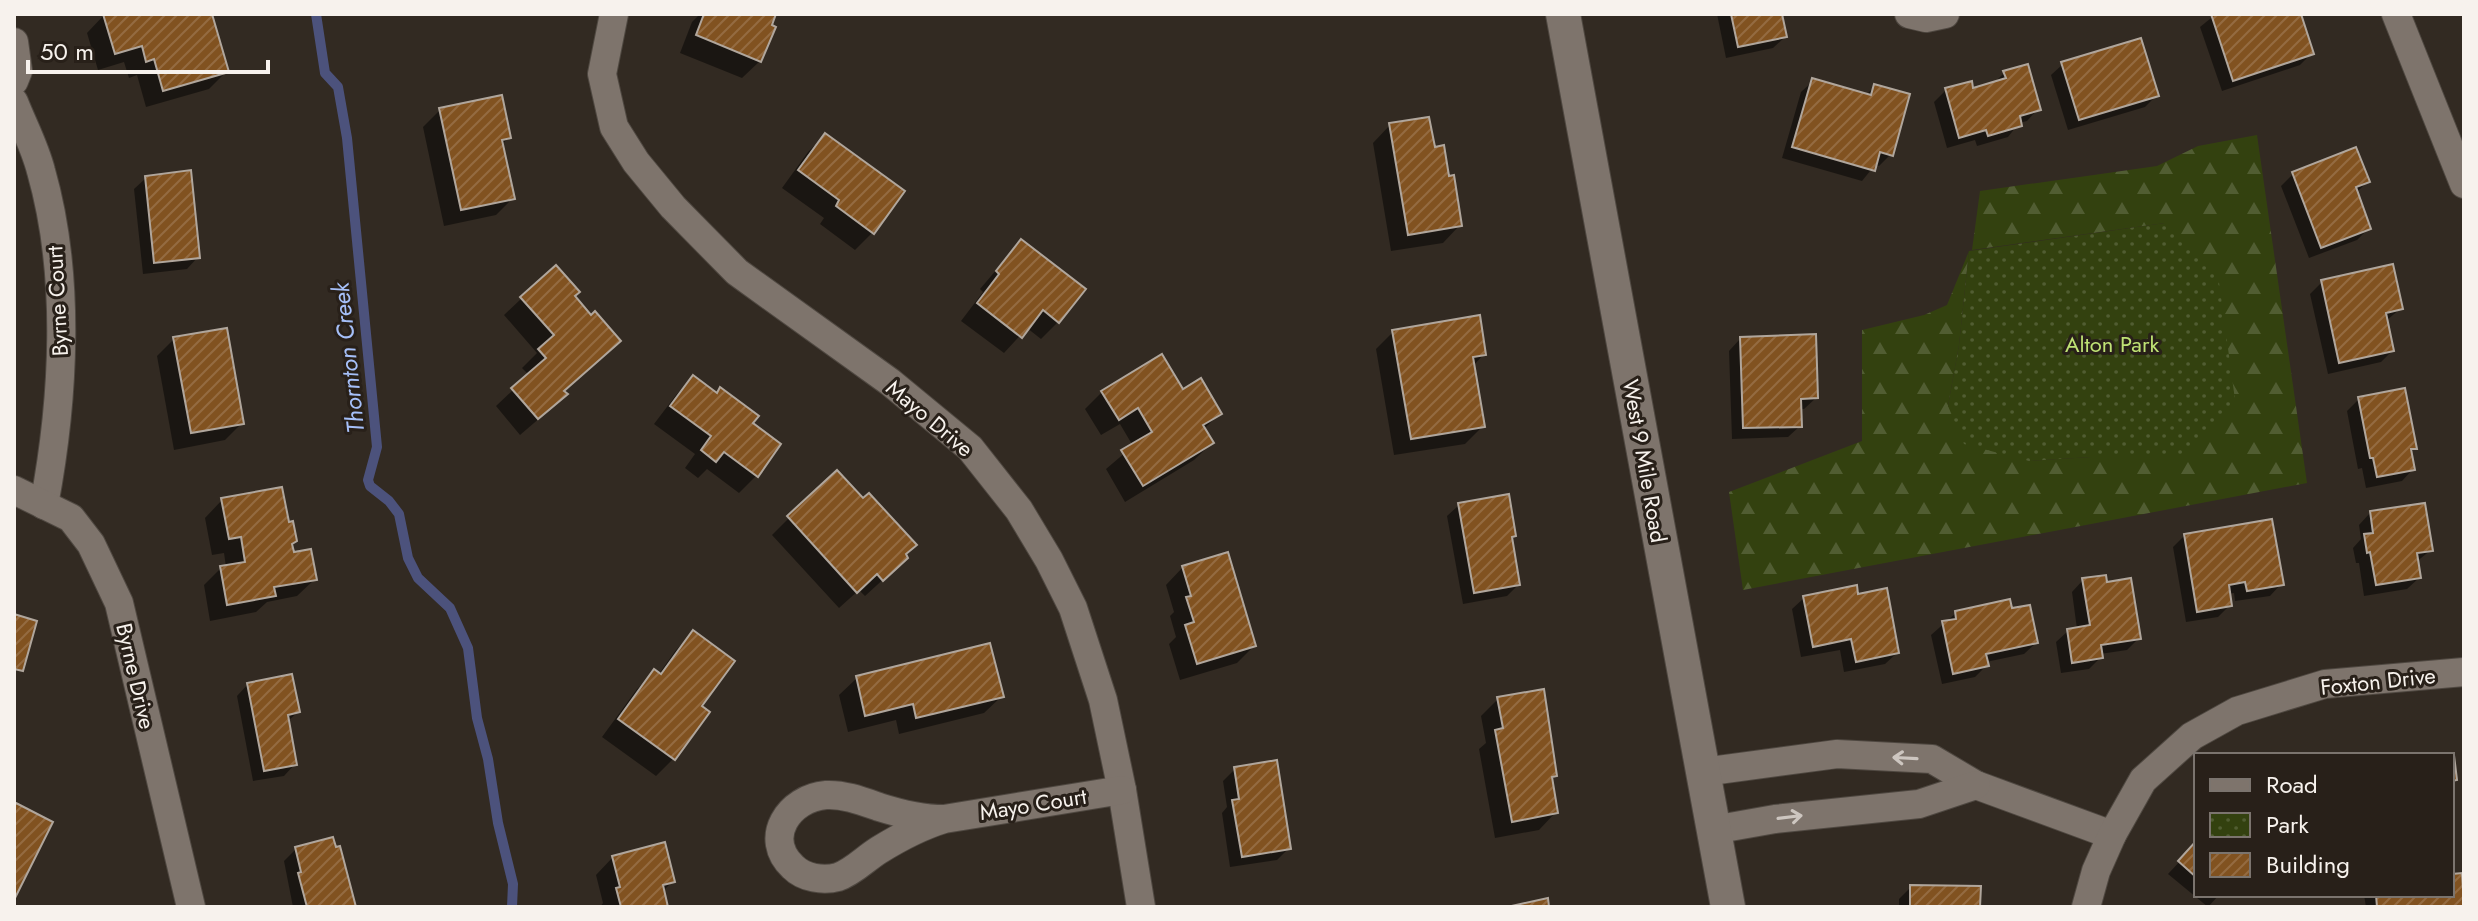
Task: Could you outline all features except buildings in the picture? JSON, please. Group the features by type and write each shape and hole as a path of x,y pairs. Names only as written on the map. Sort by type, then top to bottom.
{"street":[{"name":"Mayo Drive","path":"614,14 602,74 614,127 636,162 673,207 737,272 890,382 970,448 1019,510 1049,560 1073,608 1103,700 1122,790 1141,907"},
{"name":"West 9 Mile Road","path":"1563,14 1728,907"},
{"path":"1909,14 1926,18 1945,14"},
{"path":"2396,14 2464,184"},
{"path":"14,42 18,71 14,81"},
{"name":"Byrne Court","path":"14,102 41,169 53,223 60,298 60,396 44,505"},
{"name":"Byrne Drive","path":"14,490 71,518 91,544 119,603 191,907"},
{"name":"Foxton Drive","path":"2086,907 2096,871 2112,835 2143,780 2192,736 2237,711 2325,684 2464,672"},
{"path":"1703,772 1837,754 1932,759 1976,785 2112,835"},
{"path":"1713,830 1794,816 1919,804 1976,785"},
{"name":"Mayo Court","path":"944,819 906,833 838,876 822,879 806,876 794,869 783,856 779,842 780,830 791,809 802,801 828,795 853,798 923,819 944,819 1122,790"}],"green space":[{"path":"2257,135 2307,483 1743,590 1729,492 1862,441 1862,330 1924,315 1947,305 1969,251 1959,345 1948,406 2029,461 2091,457 2165,223 1972,250 1980,191 2157,166 2198,146"},
{"name":"Alton Park","path":"2165,223 2218,275 2236,407 2177,458 2091,457 2029,461 1964,444 1948,406 1959,345 1969,251"}],"waterway":[{"name":"Thornton Creek","path":"316,14 325,73 338,87 347,138 377,447 368,480 370,486 389,501 399,514 408,558 418,578 450,608 468,648 477,718 513,884 512,907"}]}
